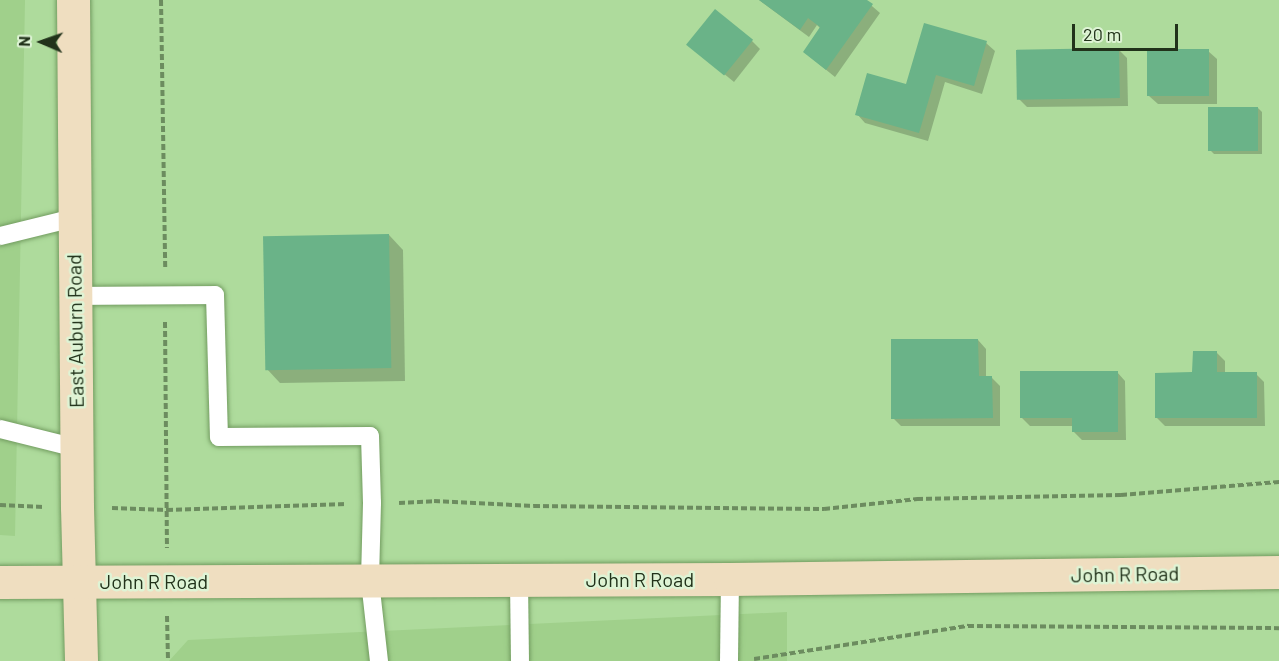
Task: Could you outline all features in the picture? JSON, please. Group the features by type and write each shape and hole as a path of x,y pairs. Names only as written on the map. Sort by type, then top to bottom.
{"main road":[{"name":"East Auburn Road","path":"73,0 74,296 81,661"},
{"name":"John R Road","path":"0,582 730,579 1279,572"}],"lane":[{"path":"0,236 74,218"},
{"path":"74,296 216,295 219,437 370,436 372,503 370,581 379,661"},
{"path":"0,429 76,448"},
{"path":"729,661 730,579"},
{"path":"519,580 520,661"}],"path":[{"path":"161,0 165,264"},
{"path":"165,315 167,528"},
{"path":"389,504 434,501 534,506 824,508 917,499 1121,495 1279,482"},
{"path":"118,508 167,510 344,504"},
{"path":"0,505 21,507"},
{"path":"754,659 968,626 1279,628"},
{"path":"167,629 168,661"}],"shaded area":[{"path":"0,0 25,0 15,536 0,535"},
{"path":"787,612 787,661 169,661 188,640"}],"building":[{"path":"759,0 867,0 873,4 826,70 803,52 820,27 808,18 800,30"},
{"path":"715,9 753,40 724,76 686,45"},
{"path":"924,23 987,41 974,86 936,75 919,133 855,115 867,73 906,84"},
{"path":"1119,48 1120,98 1017,100 1016,50"},
{"path":"1147,49 1209,49 1209,96 1147,96"},
{"path":"1208,107 1258,107 1258,151 1208,151"},
{"path":"389,234 391,368 265,370 263,236"},
{"path":"891,339 978,339 979,376 992,376 993,418 891,419"},
{"path":"1193,351 1217,351 1217,372 1257,372 1257,418 1155,418 1155,373 1192,372"},
{"path":"1020,371 1118,371 1118,432 1072,432 1072,418 1020,418"}]}
